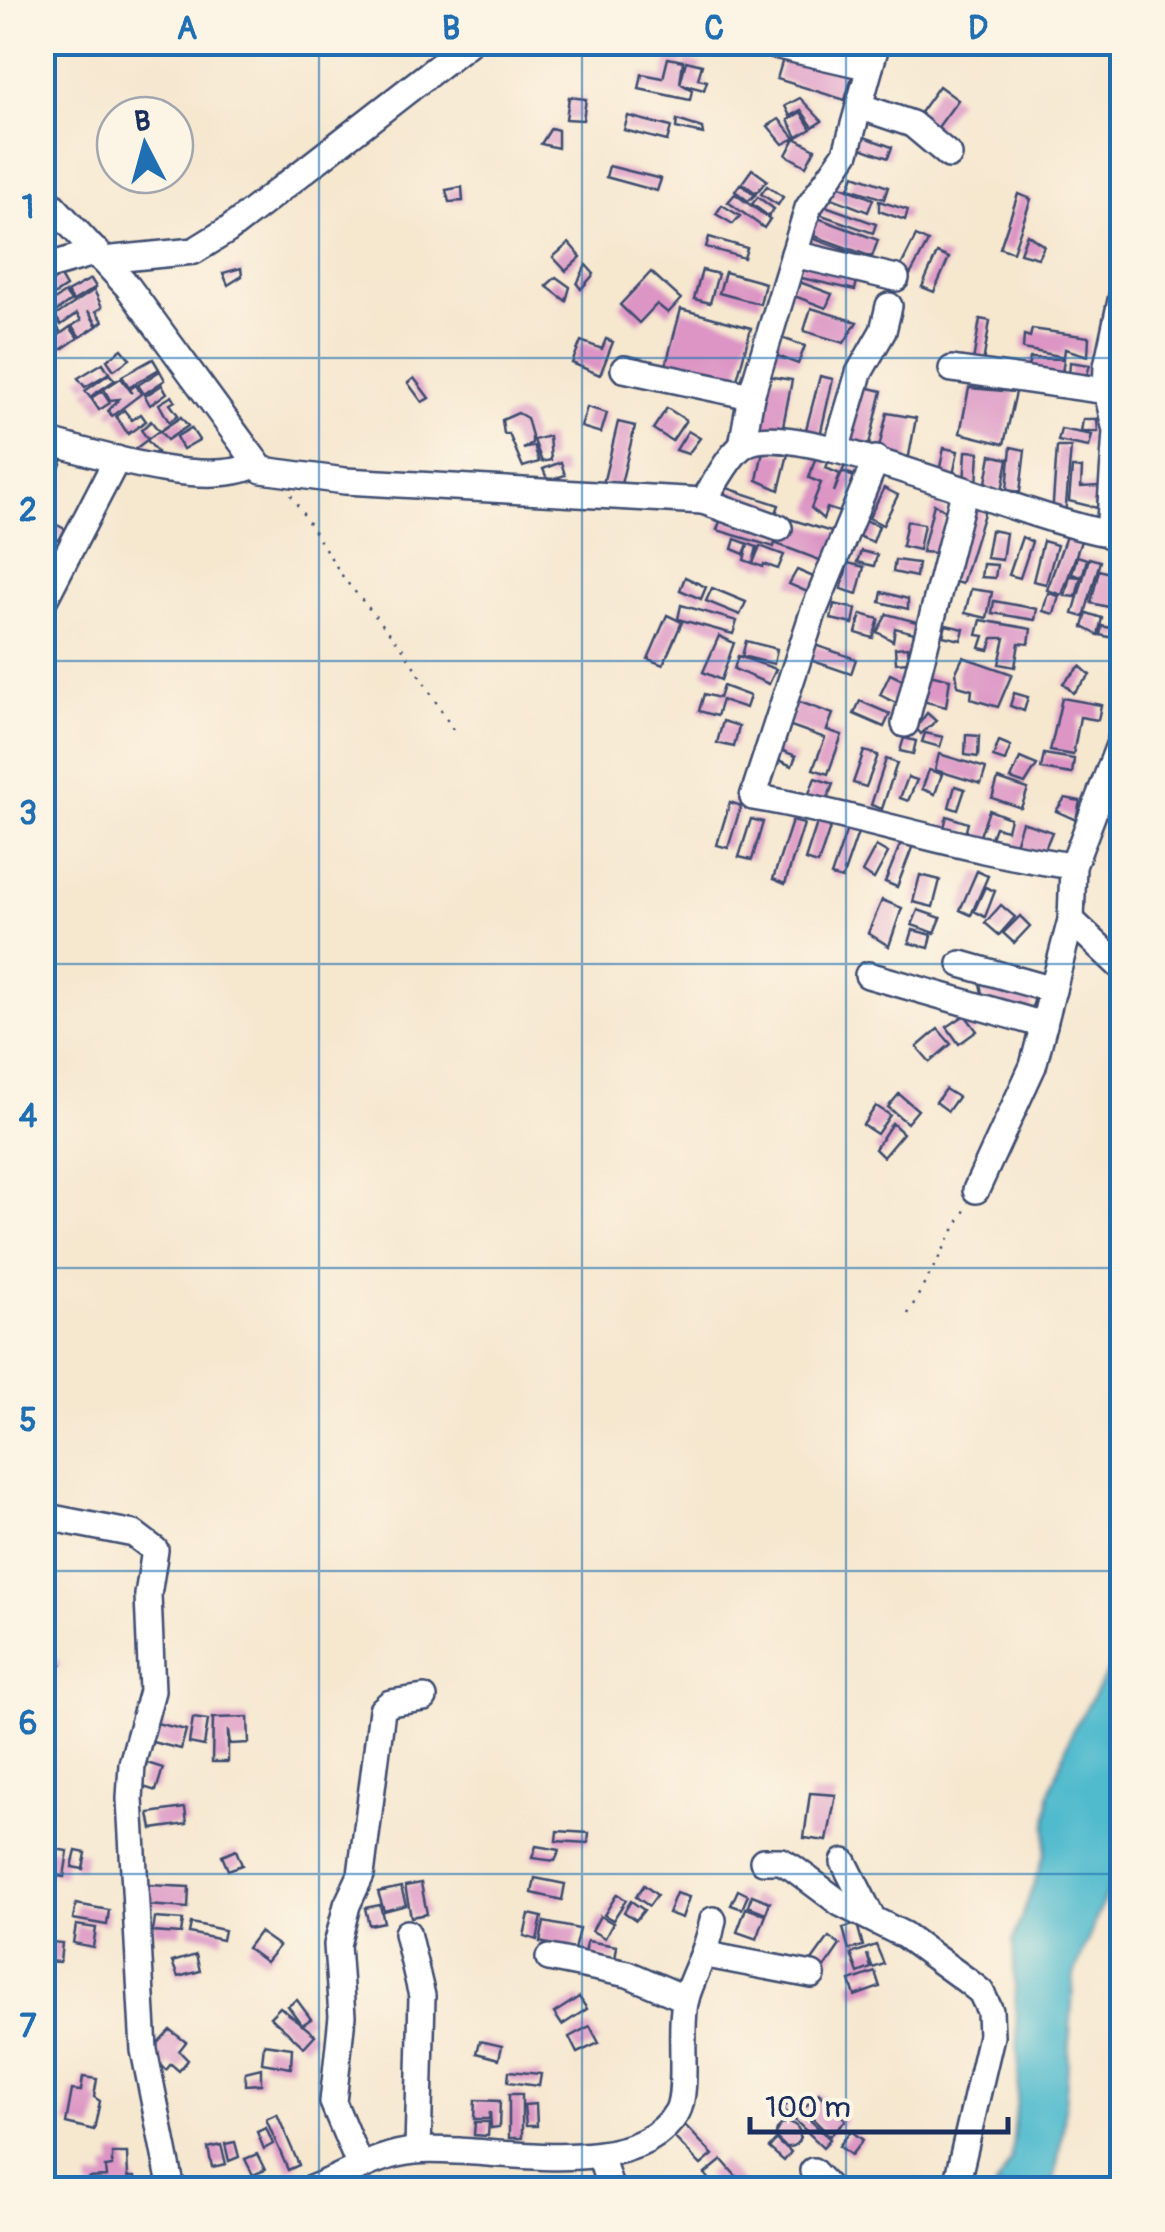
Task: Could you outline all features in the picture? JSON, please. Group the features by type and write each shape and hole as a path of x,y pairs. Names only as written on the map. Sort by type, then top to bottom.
{"street":[{"path":"42,268 100,256 194,251 228,230 470,42"},
{"path":"703,500 742,446 751,396 808,208 846,153 873,55 761,42"},
{"path":"859,106 912,124 949,156"},
{"path":"42,194 100,256 266,469"},
{"path":"794,254 896,278"},
{"path":"742,446 758,438 777,438 876,459 964,493 1116,535 1118,417 1106,391 1107,366 1122,296"},
{"path":"836,450 858,373 883,331 889,306"},
{"path":"624,369 751,396"},
{"path":"952,369 1106,391"},
{"path":"42,440 117,459 226,473 266,469 345,481 703,500 779,528"},
{"path":"42,604 117,459"},
{"path":"876,459 813,614 753,798 817,807 892,831 1002,857 1074,866"},
{"path":"905,724 964,493"},
{"path":"976,1190 1033,1066 1071,920 1074,866 1122,737"},
{"path":"1071,920 1122,968"},
{"path":"961,964 1054,990"},
{"path":"868,975 1044,1025"},
{"path":"42,1516 134,1534 155,1550 148,1595 152,1691 132,1764 130,1800 144,2050 172,2190"},
{"path":"360,2167 333,2102 342,2016 337,1945 361,1875 382,1710 390,1703 424,1698"},
{"path":"764,1862 780,1861 840,1902 871,1916 981,1992 990,2010 991,2036 955,2190"},
{"path":"844,1862 871,1916"},
{"path":"308,2190 360,2167 418,2150 506,2158 600,2155 644,2138 677,2111 686,1999 707,1954 713,1920"},
{"path":"407,1933 422,1996 418,2150"},
{"path":"707,1954 812,1976"},
{"path":"550,1958 628,1974 686,1999"},
{"path":"600,2155 611,2190"}],"path":[{"path":"266,469 346,580 404,650 456,733"},
{"path":"908,1314 976,1190"}],"water":[{"path":"1122,1648 1122,1822 1117,1867 1074,1975 1064,2122 1053,2189 995,2189 1011,2160 1019,2078 1013,1941 1045,1853 1049,1795 1072,1731"}],"building":[{"path":"785,52 853,73 845,100 777,79"},
{"path":"668,58 683,61 680,84 686,61 702,65 698,79 707,81 704,90 681,84 692,90 690,100 639,89 642,74 663,78"},
{"path":"939,86 958,100 933,134 914,121"},
{"path":"569,97 586,99 583,120 566,119"},
{"path":"800,98 822,121 813,127 801,110 790,116 785,106"},
{"path":"801,112 811,129 797,137 788,120"},
{"path":"628,116 671,127 667,141 624,130"},
{"path":"779,119 795,138 783,144 768,126"},
{"path":"677,120 702,128 703,134 676,128"},
{"path":"551,128 558,130 558,148 541,144"},
{"path":"856,134 892,147 888,158 852,145"},
{"path":"795,138 815,149 806,166 786,155"},
{"path":"609,166 661,179 657,191 606,177"},
{"path":"752,169 767,180 756,193 742,183"},
{"path":"854,175 888,187 884,199 849,188"},
{"path":"833,183 873,199 868,212 827,196"},
{"path":"740,184 755,195 748,201 735,191"},
{"path":"767,186 783,197 778,205 761,194"},
{"path":"462,187 463,201 449,202 446,190"},
{"path":"735,194 770,219 764,228 728,202"},
{"path":"1018,194 1031,199 1013,252 1000,248"},
{"path":"758,197 774,209 768,216 752,204"},
{"path":"879,201 908,210 905,220 879,211"},
{"path":"820,204 876,224 873,233 816,213"},
{"path":"722,205 740,216 733,224 716,214"},
{"path":"812,216 878,240 872,257 806,233"},
{"path":"1122,232 1122,267 1115,266"},
{"path":"1027,234 1044,246 1038,258 1020,253"},
{"path":"803,235 879,262 800,246"},
{"path":"916,236 928,242 909,277 898,272"},
{"path":"709,237 747,248 744,258 706,247"},
{"path":"569,243 581,257 566,271 553,257"},
{"path":"937,253 949,258 934,292 922,287"},
{"path":"802,261 857,281 855,290 797,277"},
{"path":"586,265 594,274 581,289 577,284"},
{"path":"241,268 242,276 228,285 223,273"},
{"path":"702,270 718,274 710,303 694,299"},
{"path":"651,272 681,299 668,313 657,304 639,323 620,305"},
{"path":"725,272 765,283 760,304 719,293"},
{"path":"60,277 66,287 49,298 42,288"},
{"path":"556,277 570,287 566,301 546,286"},
{"path":"91,279 96,287 73,301 67,292"},
{"path":"794,280 832,294 826,308 789,294"},
{"path":"94,290 102,307 96,311 103,321 98,325 88,311 97,326 80,337 72,326 81,320 77,314 61,325 55,316"},
{"path":"65,293 71,301 54,313 48,304"},
{"path":"811,308 857,322 844,343 804,331"},
{"path":"681,309 751,328 734,391 664,372"},
{"path":"52,319 60,331 46,339 42,325"},
{"path":"980,319 990,321 983,363 973,361"},
{"path":"70,327 78,338 56,353 48,343"},
{"path":"1032,329 1089,337 1088,356 1065,349 1064,357 1023,349 1024,335 1030,337"},
{"path":"779,337 805,346 798,364 772,354"},
{"path":"606,339 613,342 600,375 572,363 581,341 602,349"},
{"path":"122,349 130,359 114,370 107,360"},
{"path":"1030,358 1064,359 1061,381 1026,376"},
{"path":"153,359 159,369 129,387 122,376"},
{"path":"1070,362 1090,365 1085,381 1069,378"},
{"path":"103,363 109,373 85,387 78,378"},
{"path":"160,371 165,380 144,394 138,385"},
{"path":"109,374 115,380 90,397 85,391"},
{"path":"767,376 792,380 782,431 755,426"},
{"path":"820,376 833,379 819,440 804,437"},
{"path":"121,378 132,393 130,389 136,385 141,394 112,416 108,411 119,399 110,400 104,389"},
{"path":"414,378 429,398 422,402 408,383"},
{"path":"162,385 167,393 150,405 145,396"},
{"path":"857,385 882,391 868,449 849,445"},
{"path":"969,388 1016,392 1004,444 960,433"},
{"path":"102,391 110,403 99,410 91,398"},
{"path":"172,396 175,401 170,404 178,415 169,422 159,404"},
{"path":"587,407 607,413 601,433 581,427"},
{"path":"667,408 686,420 672,441 653,429"},
{"path":"124,410 132,420 141,414 146,421 128,434 116,416"},
{"path":"518,413 527,418 532,436 532,443 523,449 534,446 539,462 523,467 509,434 504,434 502,420"},
{"path":"887,413 916,418 908,461 877,457"},
{"path":"181,417 188,426 167,440 160,431"},
{"path":"1083,419 1097,419 1098,432 1081,432"},
{"path":"151,421 159,431 148,439 141,430"},
{"path":"618,422 635,426 620,488 603,484"},
{"path":"191,428 199,440 183,449 176,437"},
{"path":"1061,429 1092,435 1089,447 1058,441"},
{"path":"688,431 700,438 688,454 676,450"},
{"path":"549,436 551,460 542,462 534,440"},
{"path":"147,440 157,452 145,461 135,449"},
{"path":"1011,447 1025,450 1020,492 1007,490"},
{"path":"1057,447 1071,447 1065,517 1052,516"},
{"path":"944,448 958,451 952,480 938,477"},
{"path":"763,451 788,454 779,490 757,480"},
{"path":"966,451 979,452 977,485 964,485"},
{"path":"50,452 64,455 57,475 45,470"},
{"path":"991,455 1008,459 1002,491 985,488"},
{"path":"816,456 829,460 826,468 840,474 834,492 845,465 859,469 857,476 843,472 856,478 842,513 827,508 823,519 811,508 821,483 809,478"},
{"path":"561,462 565,475 548,481 543,469"},
{"path":"1072,468 1082,468 1081,487 1099,486 1097,508 1069,501"},
{"path":"727,488 779,505 774,519 722,503"},
{"path":"884,488 898,495 883,525 869,518"},
{"path":"934,504 946,511 937,553 922,552"},
{"path":"968,505 985,510 962,584 948,580"},
{"path":"721,518 777,534 774,547 717,530"},
{"path":"860,518 879,526 873,542 853,534"},
{"path":"790,519 841,535 830,564 777,544"},
{"path":"907,521 924,524 919,550 902,546"},
{"path":"53,523 65,529 59,540 47,534"},
{"path":"991,530 1006,533 1002,560 986,558"},
{"path":"1066,536 1081,541 1062,595 1047,590"},
{"path":"1022,537 1032,542 1020,578 1009,575"},
{"path":"735,539 757,547 753,563 760,546 784,555 778,569 764,564 763,567 744,560 748,544 744,554 732,549"},
{"path":"1043,541 1057,545 1046,584 1033,581"},
{"path":"861,551 877,555 874,566 857,562"},
{"path":"1077,556 1087,559 1082,577 1072,574"},
{"path":"1089,558 1100,561 1084,617 1073,614"},
{"path":"895,560 918,563 916,577 893,572"},
{"path":"1112,562 1122,565 1121,610 1091,603 1099,570 1109,573"},
{"path":"848,563 864,567 857,594 841,589"},
{"path":"983,564 997,565 995,578 981,577"},
{"path":"797,570 818,579 812,594 789,584"},
{"path":"1070,576 1081,577 1076,597 1065,596"},
{"path":"685,577 706,587 701,599 680,590"},
{"path":"712,588 746,602 740,615 706,601"},
{"path":"971,589 992,592 987,618 965,613"},
{"path":"882,592 908,599 908,609 880,602"},
{"path":"1048,593 1059,596 1054,614 1043,611"},
{"path":"994,601 1037,609 1035,620 992,613"},
{"path":"834,604 856,609 853,624 831,619"},
{"path":"681,605 737,621 733,634 678,619"},
{"path":"1087,613 1102,618 1098,635 1083,627"},
{"path":"861,614 879,619 873,638 856,633"},
{"path":"887,614 924,624 922,635 895,628 893,641 877,632"},
{"path":"667,615 682,622 663,665 648,659"},
{"path":"981,620 1031,629 1029,644 1019,643 1015,667 999,664 1005,638 993,638 989,650 980,648 984,636 977,635"},
{"path":"946,625 964,629 961,640 943,636"},
{"path":"1102,626 1122,631 1122,640 1100,635"},
{"path":"719,636 734,643 721,680 703,672"},
{"path":"746,641 777,649 774,664 742,656"},
{"path":"815,645 856,659 851,674 810,660"},
{"path":"908,647 909,662 896,663 895,648"},
{"path":"738,656 776,669 769,684 734,669"},
{"path":"963,657 1012,674 998,707 971,699 972,690 958,686 956,672"},
{"path":"1080,666 1090,675 1073,693 1063,683"},
{"path":"921,672 950,679 946,707 915,699"},
{"path":"890,674 907,682 896,703 880,695"},
{"path":"723,686 750,696 746,708 722,700 717,716 699,711 704,694 719,698"},
{"path":"1014,693 1028,697 1024,711 1010,706"},
{"path":"1062,698 1101,705 1098,720 1080,717 1073,755 1050,751"},
{"path":"797,701 833,714 827,730 842,735 828,774 813,769 825,738 788,725"},
{"path":"860,701 890,714 884,727 854,714"},
{"path":"927,713 936,721 921,734 916,728"},
{"path":"723,721 739,726 734,747 717,743"},
{"path":"925,733 943,737 940,747 922,742"},
{"path":"966,735 979,736 978,757 965,755"},
{"path":"904,738 916,741 913,754 900,751"},
{"path":"999,741 1011,746 1005,761 993,757"},
{"path":"773,747 796,756 792,766 769,756"},
{"path":"864,751 878,755 866,787 853,783"},
{"path":"939,754 986,768 981,784 935,770"},
{"path":"1044,754 1074,759 1072,774 1041,769"},
{"path":"1020,758 1037,765 1025,784 1011,779"},
{"path":"886,759 897,763 882,809 871,805"},
{"path":"929,770 942,774 935,794 922,789"},
{"path":"908,777 917,780 908,801 900,798"},
{"path":"815,778 833,784 824,808 806,801"},
{"path":"998,779 1028,789 1021,808 992,798"},
{"path":"955,786 965,789 958,810 949,807"},
{"path":"1065,798 1080,801 1076,820 1056,811"},
{"path":"730,802 741,806 728,848 717,845"},
{"path":"989,810 1010,818 1007,830 995,827 987,848 977,844"},
{"path":"821,811 834,816 818,864 805,860"},
{"path":"947,816 968,823 962,845 941,839"},
{"path":"751,819 763,822 752,860 739,857"},
{"path":"792,821 804,824 785,884 773,879"},
{"path":"1022,822 1052,832 1042,856 1014,848"},
{"path":"849,823 860,827 842,879 831,876"},
{"path":"904,835 915,840 897,887 885,882"},
{"path":"876,846 888,853 874,879 862,872"},
{"path":"977,871 988,876 971,915 960,910"},
{"path":"920,875 940,880 933,907 913,902"},
{"path":"985,887 995,891 985,917 974,911"},
{"path":"882,900 902,908 889,946 868,933"},
{"path":"1001,905 1015,917 999,935 985,923"},
{"path":"918,910 941,918 935,933 912,925"},
{"path":"1020,916 1030,926 1014,943 1003,933"},
{"path":"913,930 932,935 929,948 909,943"},
{"path":"980,983 1037,992 1030,1013 983,999"},
{"path":"965,1015 977,1031 959,1044 947,1027"},
{"path":"938,1029 951,1044 930,1062 917,1047"},
{"path":"945,1089 958,1097 948,1111 936,1102"},
{"path":"899,1094 918,1110 907,1123 888,1107"},
{"path":"876,1106 890,1115 877,1134 863,1125"},
{"path":"892,1123 903,1133 883,1157 875,1149"},
{"path":"49,1652 61,1664 50,1675 42,1668"},
{"path":"248,1717 249,1743 230,1744 228,1730 228,1762 212,1762 213,1718"},
{"path":"193,1718 208,1720 204,1746 189,1743"},
{"path":"156,1723 186,1730 181,1749 152,1742"},
{"path":"147,1763 163,1768 156,1791 140,1786"},
{"path":"810,1793 836,1795 827,1841 804,1838"},
{"path":"185,1808 187,1824 152,1829 149,1813"},
{"path":"557,1831 589,1833 588,1843 556,1841"},
{"path":"536,1846 560,1850 555,1861 532,1858"},
{"path":"46,1848 68,1851 64,1877 42,1873"},
{"path":"236,1850 242,1865 228,1870 222,1856"},
{"path":"76,1851 86,1853 83,1869 72,1867"},
{"path":"535,1878 565,1884 562,1900 532,1893"},
{"path":"421,1883 427,1914 411,1917 405,1886"},
{"path":"148,1885 189,1887 188,1908 147,1905"},
{"path":"644,1885 657,1895 649,1906 636,1897"},
{"path":"401,1887 406,1905 384,1911 378,1892"},
{"path":"738,1890 748,1895 742,1909 731,1905"},
{"path":"676,1893 689,1897 682,1918 668,1913"},
{"path":"617,1894 626,1900 613,1920 604,1915"},
{"path":"752,1895 770,1902 766,1913 748,1906"},
{"path":"631,1901 644,1910 636,1920 624,1912"},
{"path":"76,1904 109,1910 107,1925 73,1919"},
{"path":"380,1905 384,1922 369,1925 365,1908"},
{"path":"746,1908 766,1915 757,1939 737,1932"},
{"path":"529,1914 542,1917 537,1940 524,1936"},
{"path":"600,1916 613,1923 605,1938 592,1931"},
{"path":"155,1918 183,1920 181,1934 153,1932"},
{"path":"544,1922 579,1929 574,1950 540,1942"},
{"path":"191,1923 224,1930 222,1940 189,1933"},
{"path":"857,1924 863,1946 849,1950 843,1928"},
{"path":"76,1925 96,1928 93,1947 73,1943"},
{"path":"259,1932 279,1946 266,1962 247,1948"},
{"path":"829,1937 840,1945 818,1977 806,1969"},
{"path":"42,1941 62,1943 60,1962 42,1961"},
{"path":"587,1941 617,1946 615,1960 585,1956"},
{"path":"876,1945 884,1964 873,1968 867,1954 871,1968 858,1973 851,1954"},
{"path":"196,1955 200,1971 178,1977 172,1962"},
{"path":"875,1972 880,1987 855,1996 850,1981"},
{"path":"579,1997 587,2009 562,2025 554,2013"},
{"path":"297,2000 311,2019 302,2025 288,2006"},
{"path":"280,2007 315,2035 304,2047 270,2017"},
{"path":"590,2026 599,2043 577,2053 569,2037"},
{"path":"170,2030 186,2042 179,2051 188,2060 179,2071 171,2064 166,2070 149,2052"},
{"path":"480,2041 502,2046 499,2059 477,2053"},
{"path":"264,2044 292,2048 291,2068 262,2063"},
{"path":"261,2068 261,2084 245,2085 245,2072"},
{"path":"509,2071 541,2074 539,2086 508,2082"},
{"path":"83,2077 97,2079 94,2097 100,2101 94,2130 66,2123 72,2090 81,2091"},
{"path":"819,2093 846,2120 830,2136 803,2109"},
{"path":"509,2094 522,2094 522,2138 509,2138"},
{"path":"475,2100 500,2101 499,2127 491,2128 490,2112 489,2119 474,2119"},
{"path":"790,2101 830,2139 823,2147 783,2109"},
{"path":"536,2104 537,2126 526,2126 524,2105"},
{"path":"277,2114 299,2165 288,2170 266,2119"},
{"path":"475,2122 489,2122 488,2136 474,2135"},
{"path":"788,2123 800,2135 788,2147 776,2135"},
{"path":"684,2124 713,2155 701,2165 672,2135"},
{"path":"266,2128 273,2144 264,2149 257,2132"},
{"path":"851,2131 863,2140 851,2155 839,2146"},
{"path":"777,2139 791,2152 784,2161 769,2148"},
{"path":"235,2142 239,2157 229,2161 225,2144"},
{"path":"221,2145 226,2164 212,2167 208,2148"},
{"path":"112,2153 127,2153 128,2177 135,2177 137,2190 89,2190 89,2178 106,2177 105,2167 112,2166"},
{"path":"257,2154 265,2170 253,2175 245,2159"},
{"path":"722,2160 748,2190 719,2190 705,2174"}]}
